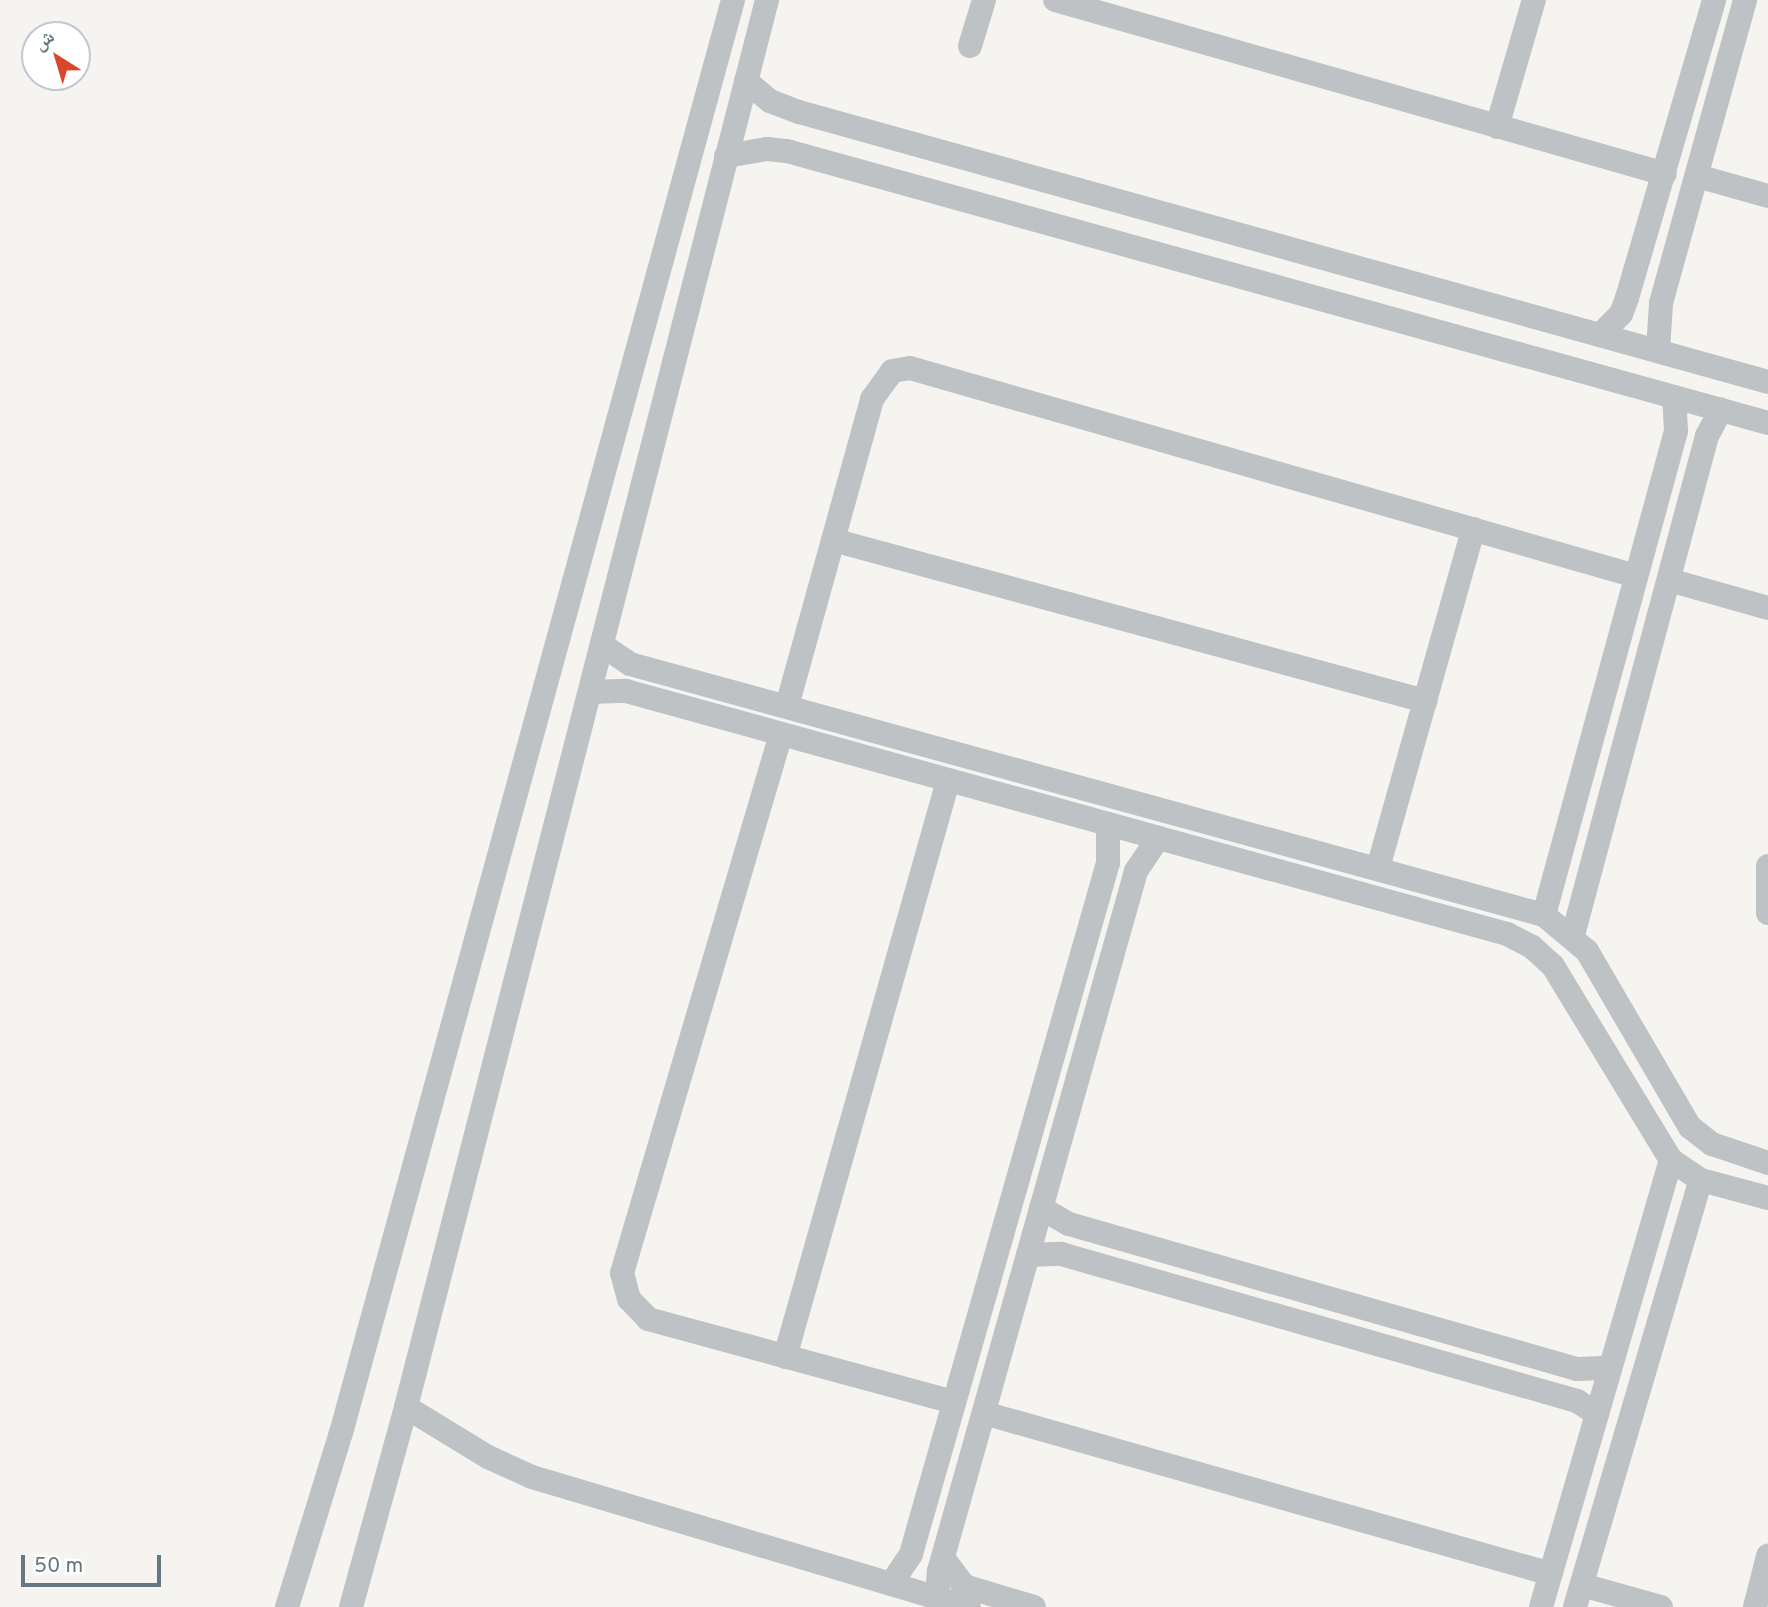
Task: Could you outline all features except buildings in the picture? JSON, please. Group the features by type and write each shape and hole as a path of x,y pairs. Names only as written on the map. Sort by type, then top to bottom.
{"street":[{"path":"287,1607 341,1433 733,0"},
{"path":"351,1607 406,1407 767,0"},
{"path":"970,46 984,0"},
{"path":"1055,0 1665,174"},
{"path":"1497,127 1534,0"},
{"path":"1600,335 1624,306 1714,0"},
{"path":"1658,351 1658,319 1745,0"},
{"path":"746,81 770,101 799,112 1768,382"},
{"path":"726,156 767,149 787,151 1768,423"},
{"path":"1697,176 1768,196"},
{"path":"787,706 872,399 892,371 910,368 1636,576"},
{"path":"1544,915 1676,431 1674,397"},
{"path":"1573,935 1707,436 1721,410"},
{"path":"1378,868 1473,529"},
{"path":"833,540 1425,701"},
{"path":"1669,580 1768,608"},
{"path":"602,645 630,663 1544,915 1573,935 1690,1127 1712,1144 1768,1163"},
{"path":"591,692 626,691 1507,934 1532,947 1553,965 1671,1160 1701,1180 1768,1199"},
{"path":"781,734 622,1273 629,1299 649,1319 954,1402"},
{"path":"785,1357 948,781"},
{"path":"891,1584 911,1553 1108,863 1108,824"},
{"path":"937,1597 943,1558 1136,871 1158,838"},
{"path":"1768,866 1768,913"},
{"path":"1541,1607 1671,1160"},
{"path":"1661,1607 1578,1596 1701,1180"},
{"path":"1041,1208 1069,1224 1577,1369 1610,1368"},
{"path":"1028,1255 1061,1254 1569,1399 1597,1414"},
{"path":"1569,1399 1577,1369"},
{"path":"406,1407 479,1452 532,1477 969,1607"},
{"path":"984,1413 1551,1574"},
{"path":"1755,1607 1768,1556"},
{"path":"943,1558 950,1573 964,1586 1034,1607"}]}
